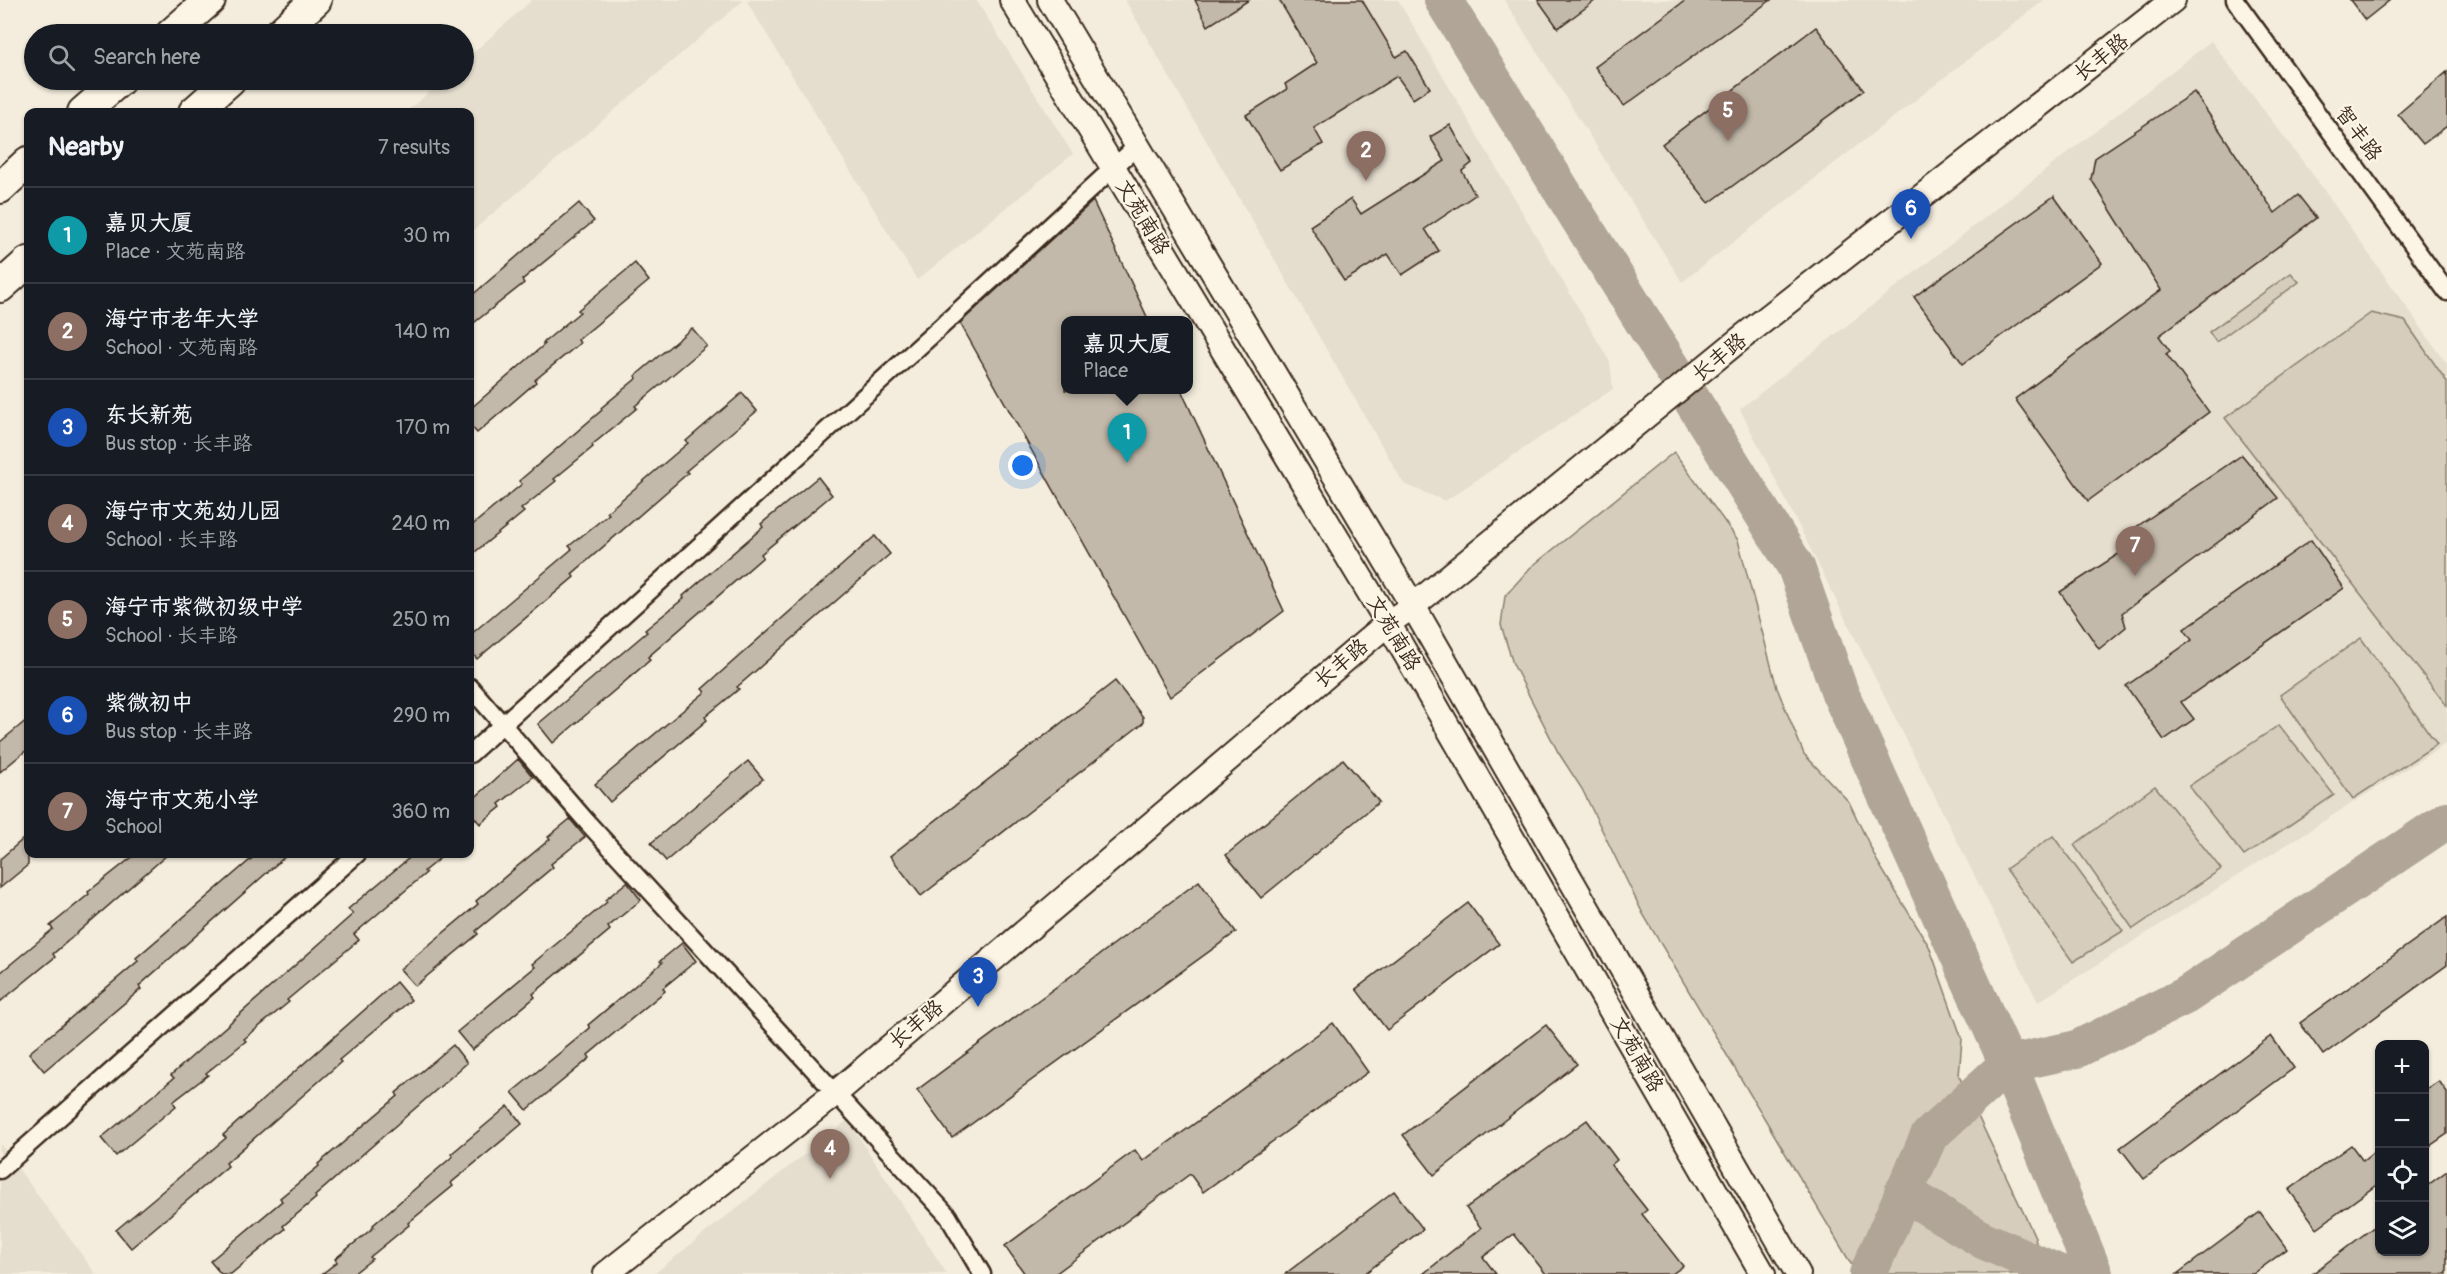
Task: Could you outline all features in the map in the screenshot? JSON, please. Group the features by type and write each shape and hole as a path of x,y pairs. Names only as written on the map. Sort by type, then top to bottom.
{"highway":[{"path":"182,24 210,0"},
{"path":"290,24 316,0"},
{"path":"88,108 108,90"},
{"path":"198,108 219,90"},
{"path":"0,188 24,166"},
{"path":"0,287 24,266"}],"main road":[{"name":"文苑南路","path":"1012,0 1388,623 1763,1274"},
{"name":"文苑南路","path":"1050,0 1413,606 1798,1274"},
{"name":"长丰路","path":"606,1274 837,1092 1388,623 1413,606 1740,339 2173,0"}],"street":[{"name":"智丰路","path":"2235,0 2447,292"},
{"path":"474,750 1137,146"},
{"path":"474,692 587,822 837,1092 948,1216 982,1274"},
{"path":"0,1170 352,858"}],"shaded area":[{"path":"532,0 744,0 474,230 474,108 411,108 431,90 474,90 474,52"},
{"path":"746,0 976,0 1073,154 917,280"},
{"path":"1125,0 1398,0 1610,362 1613,389 1445,501 1404,484"},
{"path":"1504,0 2044,0 1682,282"},
{"path":"2211,41 2313,175 2447,364 2447,743 2038,1002 1740,409"},
{"path":"2291,273 2299,282 2216,342 2209,332"},
{"path":"2371,313 2405,321 2447,382 2447,706 2225,418"},
{"path":"1674,452 1738,540 1777,688 1804,754 1849,802 1877,861 1929,946 1962,1039 1959,1076 2035,1237 2042,1274 1857,1274 1643,914 1582,789 1558,752 1513,664 1501,625 1505,596 1530,568"},
{"path":"2361,638 2437,744 2353,799 2280,695"},
{"path":"2279,725 2334,795 2244,856 2189,786"},
{"path":"2155,786 2221,869 2133,929 2074,845"},
{"path":"2053,836 2123,931 2073,962 2006,869"},
{"path":"848,1120 947,1274 654,1274 700,1237"},
{"path":"0,1144 96,1274 0,1274"}],"building":[{"path":"1195,0 1249,0 1208,26"},
{"path":"1279,0 1362,0 1396,57 1407,51 1430,88 1413,99 1397,76 1314,128 1323,144 1280,170 1246,115 1287,89 1285,84 1317,63"},
{"path":"1538,0 1596,0 1558,28"},
{"path":"1686,0 1771,0 1624,106 1595,67"},
{"path":"2350,0 2390,0 2365,20"},
{"path":"1816,27 1864,90 1709,203 1662,144"},
{"path":"2447,72 2447,126 2423,144 2398,114"},
{"path":"2194,92 2275,213 2298,195 2316,218 2159,336 2170,351 2166,354 2209,412 2088,501 2015,399 2161,290 2091,179 2095,158"},
{"path":"1450,125 1472,163 1462,171 1475,195 1425,229 1439,251 1402,275 1388,254 1344,281 1310,226 1351,199 1361,214 1445,161 1430,137"},
{"path":"2054,196 2102,263 1963,364 1914,297"},
{"path":"1093,201 1147,316 1061,316 1061,394 1183,394 1284,611 1170,697 960,323"},
{"path":"579,203 594,221 522,280 524,283 474,323 474,294"},
{"path":"635,263 649,281 578,340 580,343 477,433 474,430 474,406 580,312 578,310"},
{"path":"692,328 707,346 635,406 637,408 554,479 556,481 521,509 524,512 474,553 474,524 522,484 519,481 602,410 601,408 637,378 635,376"},
{"path":"742,393 757,411 686,471 688,473 572,574 574,577 477,659 474,655 474,632 572,549 569,546 609,514 607,512 688,443 686,441"},
{"path":"2242,455 2278,498 2122,613 2126,627 2099,649 2060,592 2131,546 2126,534"},
{"path":"818,477 832,495 761,554 763,557 648,657 650,660 553,743 538,724 647,632 645,630 763,527 761,524"},
{"path":"875,536 890,554 737,687 739,689 705,717 707,720 610,802 595,784 705,692 702,689"},
{"path":"2311,540 2344,588 2181,702 2194,719 2164,740 2126,686 2192,640 2184,629"},
{"path":"1115,681 1143,717 1143,723 921,896 890,856"},
{"path":"24,722 24,752 0,772 0,742"},
{"path":"518,759 533,777 499,804 501,807 480,824 474,817 474,798"},
{"path":"1343,759 1379,802 1261,898 1226,855"},
{"path":"748,761 763,779 666,861 651,843"},
{"path":"570,819 585,837 551,864 553,867 476,931 478,934 415,986 400,969 478,904 476,901 550,839 548,837"},
{"path":"24,838 24,858 28,858 28,865 0,888 0,859"},
{"path":"131,858 163,858 53,954 55,957 0,1002 0,973 53,929 50,926 89,894 88,892"},
{"path":"252,858 283,858 139,986 141,989 44,1071 29,1053 138,961 136,958"},
{"path":"409,858 440,858 424,871 426,873 354,934 359,940 287,1000 289,1002 244,1039 246,1041 206,1073 208,1075 173,1102 176,1106 116,1156 101,1138 174,1078 171,1075 353,914 348,909"},
{"path":"1199,881 1236,932 952,1138 917,1090"},
{"path":"627,882 641,900 608,927 610,930 533,994 535,997 472,1050 457,1032 535,967 532,964 607,902 605,900"},
{"path":"1468,903 1499,944 1387,1030 1356,989"},
{"path":"2447,917 2447,965 2323,1055 2300,1023"},
{"path":"682,943 696,961 663,988 665,991 588,1055 590,1058 527,1110 512,1092 590,1028 588,1025 662,963 660,961"},
{"path":"396,982 411,1000 339,1060 341,1062 226,1163 228,1166 131,1248 116,1230 226,1138 223,1135"},
{"path":"1333,1023 1368,1072 1203,1192 1190,1174 1055,1274 1025,1274 1005,1246 1135,1150 1143,1161"},
{"path":"1546,1025 1577,1064 1434,1175 1403,1135"},
{"path":"2271,1036 2294,1068 2144,1179 2120,1148"},
{"path":"453,1045 467,1063 315,1196 316,1198 283,1226 285,1229 231,1274 221,1274 210,1261 282,1201 280,1198 319,1166 318,1164 398,1096 396,1093"},
{"path":"2439,1081 2447,1092 2447,1134 2429,1147 2429,1094 2429,1088"},
{"path":"508,1106 522,1124 451,1183 453,1186 408,1223 409,1225 353,1274 322,1274 337,1262 335,1259 453,1156 451,1154"},
{"path":"1587,1120 1617,1160 1611,1165 1647,1210 1642,1214 1683,1266 1672,1274 1546,1274 1514,1234 1483,1257 1496,1274 1423,1274 1481,1228 1466,1208"},
{"path":"2351,1145 2363,1161 2375,1151 2375,1186 2317,1228 2289,1190"},
{"path":"2447,1171 2447,1274 2312,1274 2375,1226 2375,1256 2429,1256 2429,1184"},
{"path":"1394,1191 1423,1229 1364,1274 1285,1274"},
{"path":"2260,1212 2287,1249 2253,1274 2177,1274"}],"waterway":[{"path":"1443,0 1796,567 1840,693 2008,1064 2094,1274"},
{"path":"1868,1274 1929,1136 2008,1064 2077,1049 2185,996 2447,820"},
{"path":"1903,1192 1983,1240 2060,1274"}],"place":[{"name":"海宁市紫微初级中学","path":"1728,141"},
{"name":"海宁市老年大学","path":"1366,181"},
{"name":"紫微初中","path":"1911,239"},
{"name":"嘉贝大厦","path":"1127,463"},
{"name":"海宁市文苑小学","path":"2135,576"},
{"name":"东长新苑","path":"978,1007"},
{"name":"海宁市文苑幼儿园","path":"830,1179"}]}
